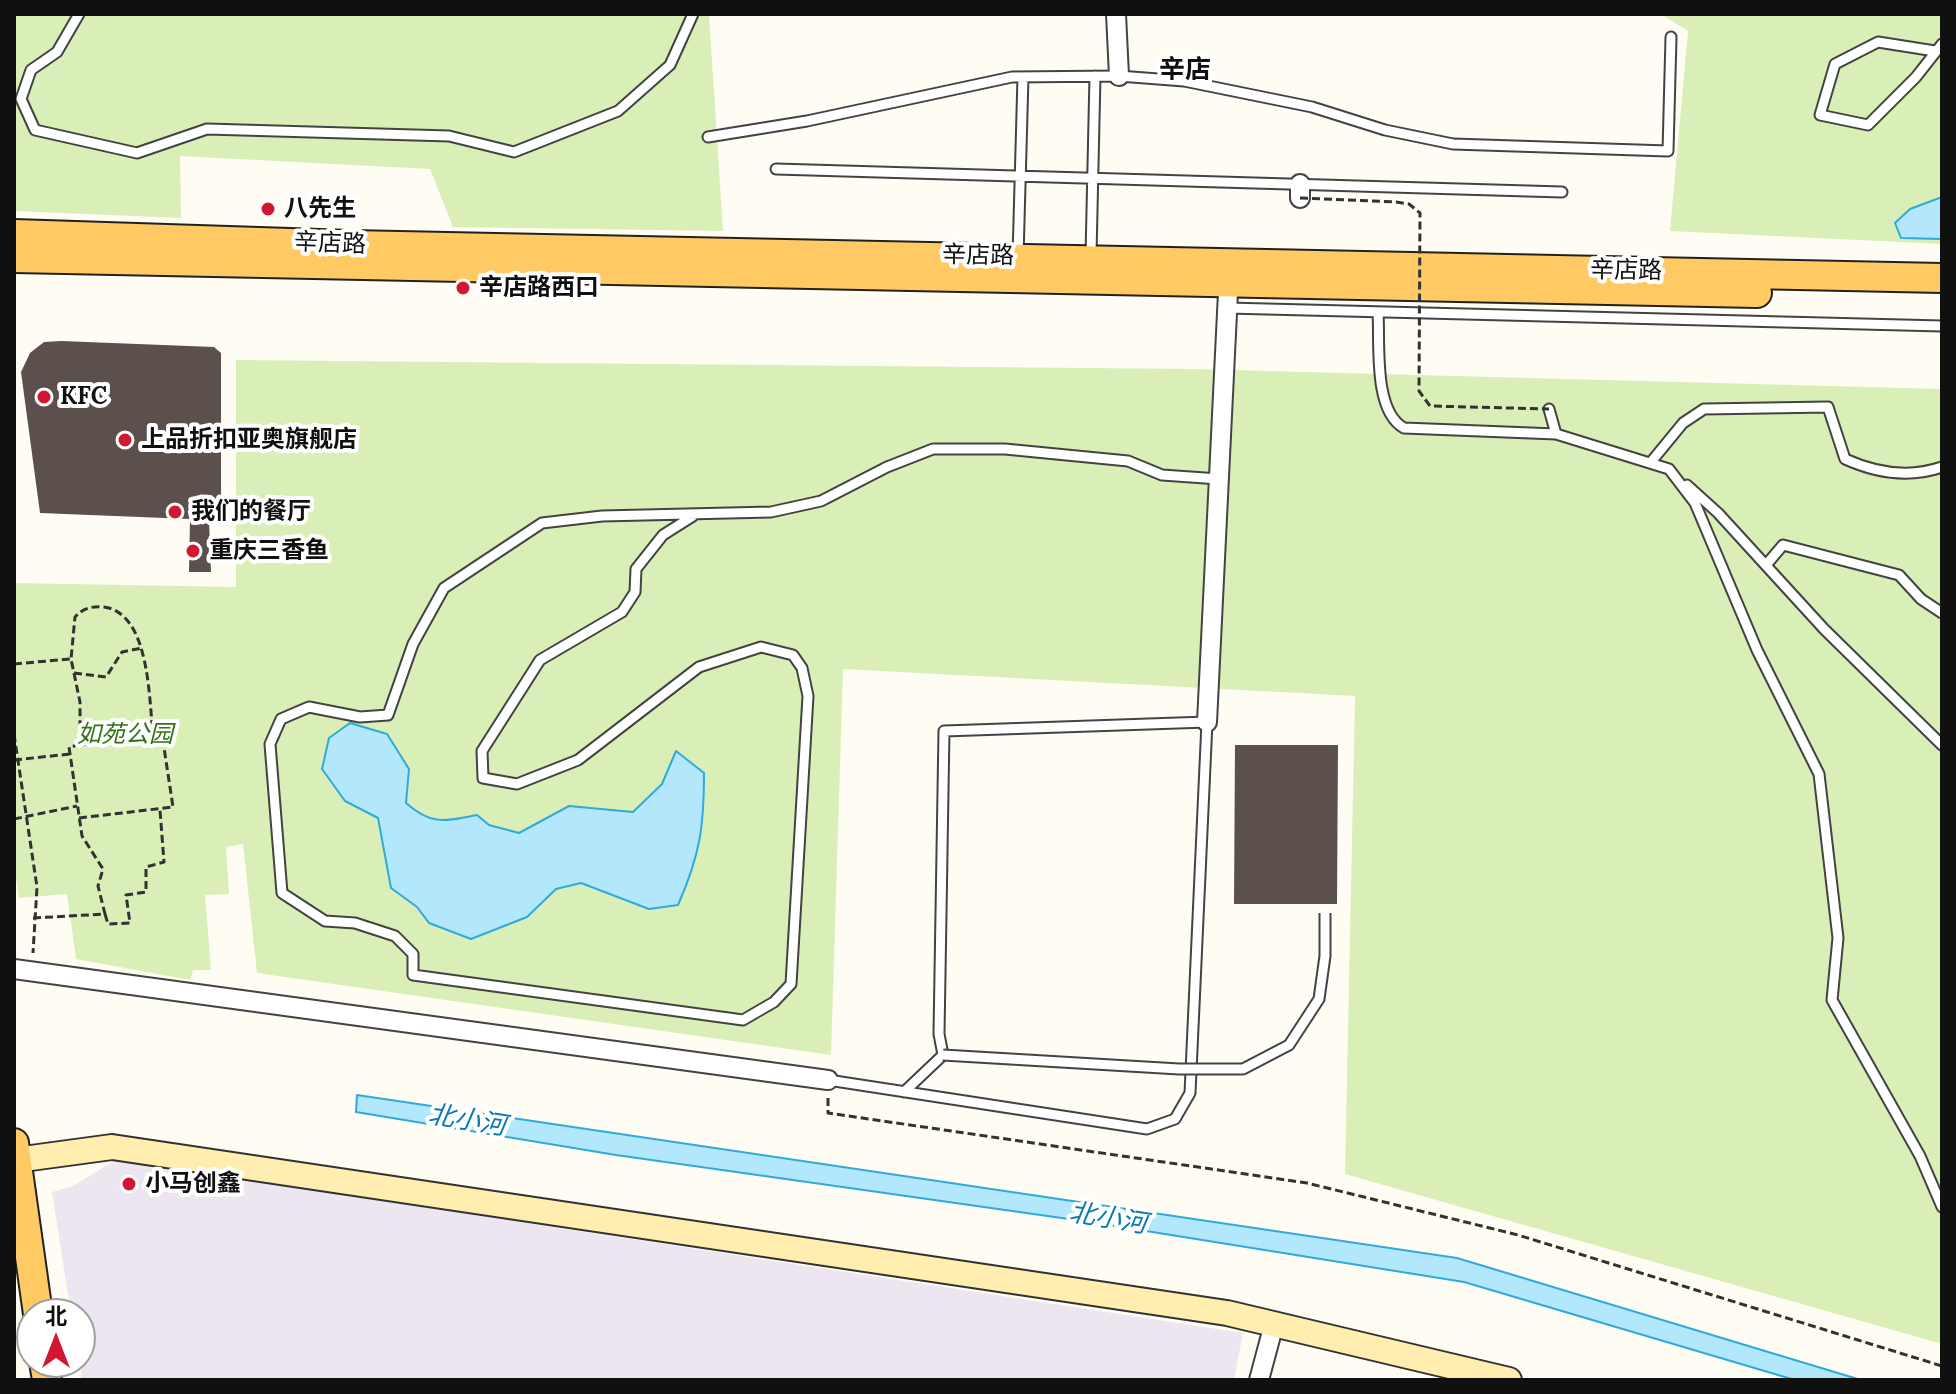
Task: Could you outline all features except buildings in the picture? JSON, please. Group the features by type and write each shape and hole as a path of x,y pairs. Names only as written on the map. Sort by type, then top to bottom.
{"main road":[{"name":"辛店路","path":"14,234 351,245 1091,258 1228,284 1942,278"},
{"name":"辛店路","path":"14,258 1942,297"},
{"path":"15,1151 36,1298"}],"street":[{"path":"1116,14 1119,76"},
{"path":"1207,722 1228,284"},
{"path":"14,969 33,969 828,1080"},
{"path":"15,1151 112,1147 1212,1311 1509,1380"},
{"path":"1259,1380 1274,1324"}],"lane":[{"path":"79,14 57,52 31,70 21,99 35,130 137,153 207,129 449,136 514,152 618,111 670,65 693,14"},
{"path":"708,137 807,121 1023,77 1119,76 1184,81 1283,101 1385,130 1453,144 1668,151 1671,37"},
{"path":"1878,42 1939,47 1916,77 1868,125 1820,115 1835,64 1878,42"},
{"path":"1091,258 1095,76"},
{"path":"1018,257 1023,77"},
{"path":"776,169 1093,178 1300,191 1562,192"},
{"path":"1228,284 1378,312 1942,326"},
{"path":"1378,312 1383,404 1395,423 1404,428 1556,434 1669,469 1718,513 1824,629 1942,745"},
{"path":"1651,462 1683,423 1704,409 1828,407 1845,459 1872,471 1925,473 1942,467"},
{"path":"1549,409 1556,434"},
{"path":"693,516 663,535 636,569 635,592 622,612 540,660 482,751 483,778 517,784 578,760 699,667 761,647 793,655 802,668 807,712 791,984 774,1002 743,1020 413,975 413,954 395,936 355,923 325,921 282,893 270,744 281,719 309,707 360,717 388,715 413,644 444,588 542,523 602,516 771,512 821,501 887,467 933,449 1005,449 1128,461 1162,475 1219,479"},
{"path":"1669,469 1695,503 1757,650 1819,774 1838,938 1832,1000 1941,1199"},
{"path":"1766,565 1783,545 1899,575 1921,599 1942,613"},
{"path":"828,1080 1147,1129 1175,1119 1190,1093 1207,722 944,731 939,1034 943,1055"},
{"path":"904,1092 943,1055 1179,1069 1243,1069 1289,1045 1319,999 1325,956 1325,913"}],"path":[{"path":"1300,191 1409,204 1420,213 1419,391 1430,406 1549,409"},
{"path":"80,745 80,702 71,659 75,617 91,607 108,608 131,624 142,648 153,735"},
{"path":"74,673 106,677 122,652 142,648"},
{"path":"14,664 71,659"},
{"path":"14,734 37,887 33,918 33,969"},
{"path":"79,818 173,807 163,741 153,735 69,747 77,806 79,818 82,836 103,869 98,886 108,924 130,923 126,895 146,892 146,867 164,862 160,809"},
{"path":"16,760 70,754"},
{"path":"14,819 77,806"},
{"path":"33,918 105,914"},
{"path":"828,1080 828,1113 1307,1183 1518,1235 1942,1366"}],"shaded area":[{"path":"116,1160 1243,1333 1234,1380 81,1380 96,1378 96,1298 69,1298 52,1192 73,1186"}],"green space":[{"path":"14,14 709,14 723,231 453,227 430,169 180,156 181,218 14,211"},
{"path":"1661,14 1942,14 1942,244 1670,231 1688,31"},
{"name":"如苑公园","path":"236,360 1193,369 1942,389 1942,1344 1345,1174 1355,696 843,669 831,1055 257,973 243,844 226,847 229,894 205,895 211,970 193,970 190,980 76,959 67,894 19,898 14,863 14,583 236,587"}],"water":[{"path":"1942,197 1942,239 1901,238 1895,223 1910,209"},
{"path":"350,723 387,734 409,769 406,803 415,810 439,820 477,815 489,825 519,833 569,806 633,812 662,784 676,751 704,773 699,840 678,905 649,909 581,883 556,889 527,917 471,939 429,923 417,907 391,888 378,818 345,801 322,769 329,738"},
{"name":"北小河","path":"357,1095 1457,1258 1861,1380 1795,1380 1464,1282 1090,1222 616,1155 356,1112"}],"place":[{"name":"八先生","path":"268,209"},
{"name":"辛店路西口","path":"463,288"},
{"name":"KFC","path":"44,397"},
{"name":"上品折扣亚奥旗舰店","path":"125,440"},
{"name":"我们的餐厅","path":"175,512"},
{"name":"重庆三香鱼","path":"193,551"},
{"name":"小马创鑫","path":"129,1184"}],"district":[{"name":"辛店","path":"1185,71"}]}
